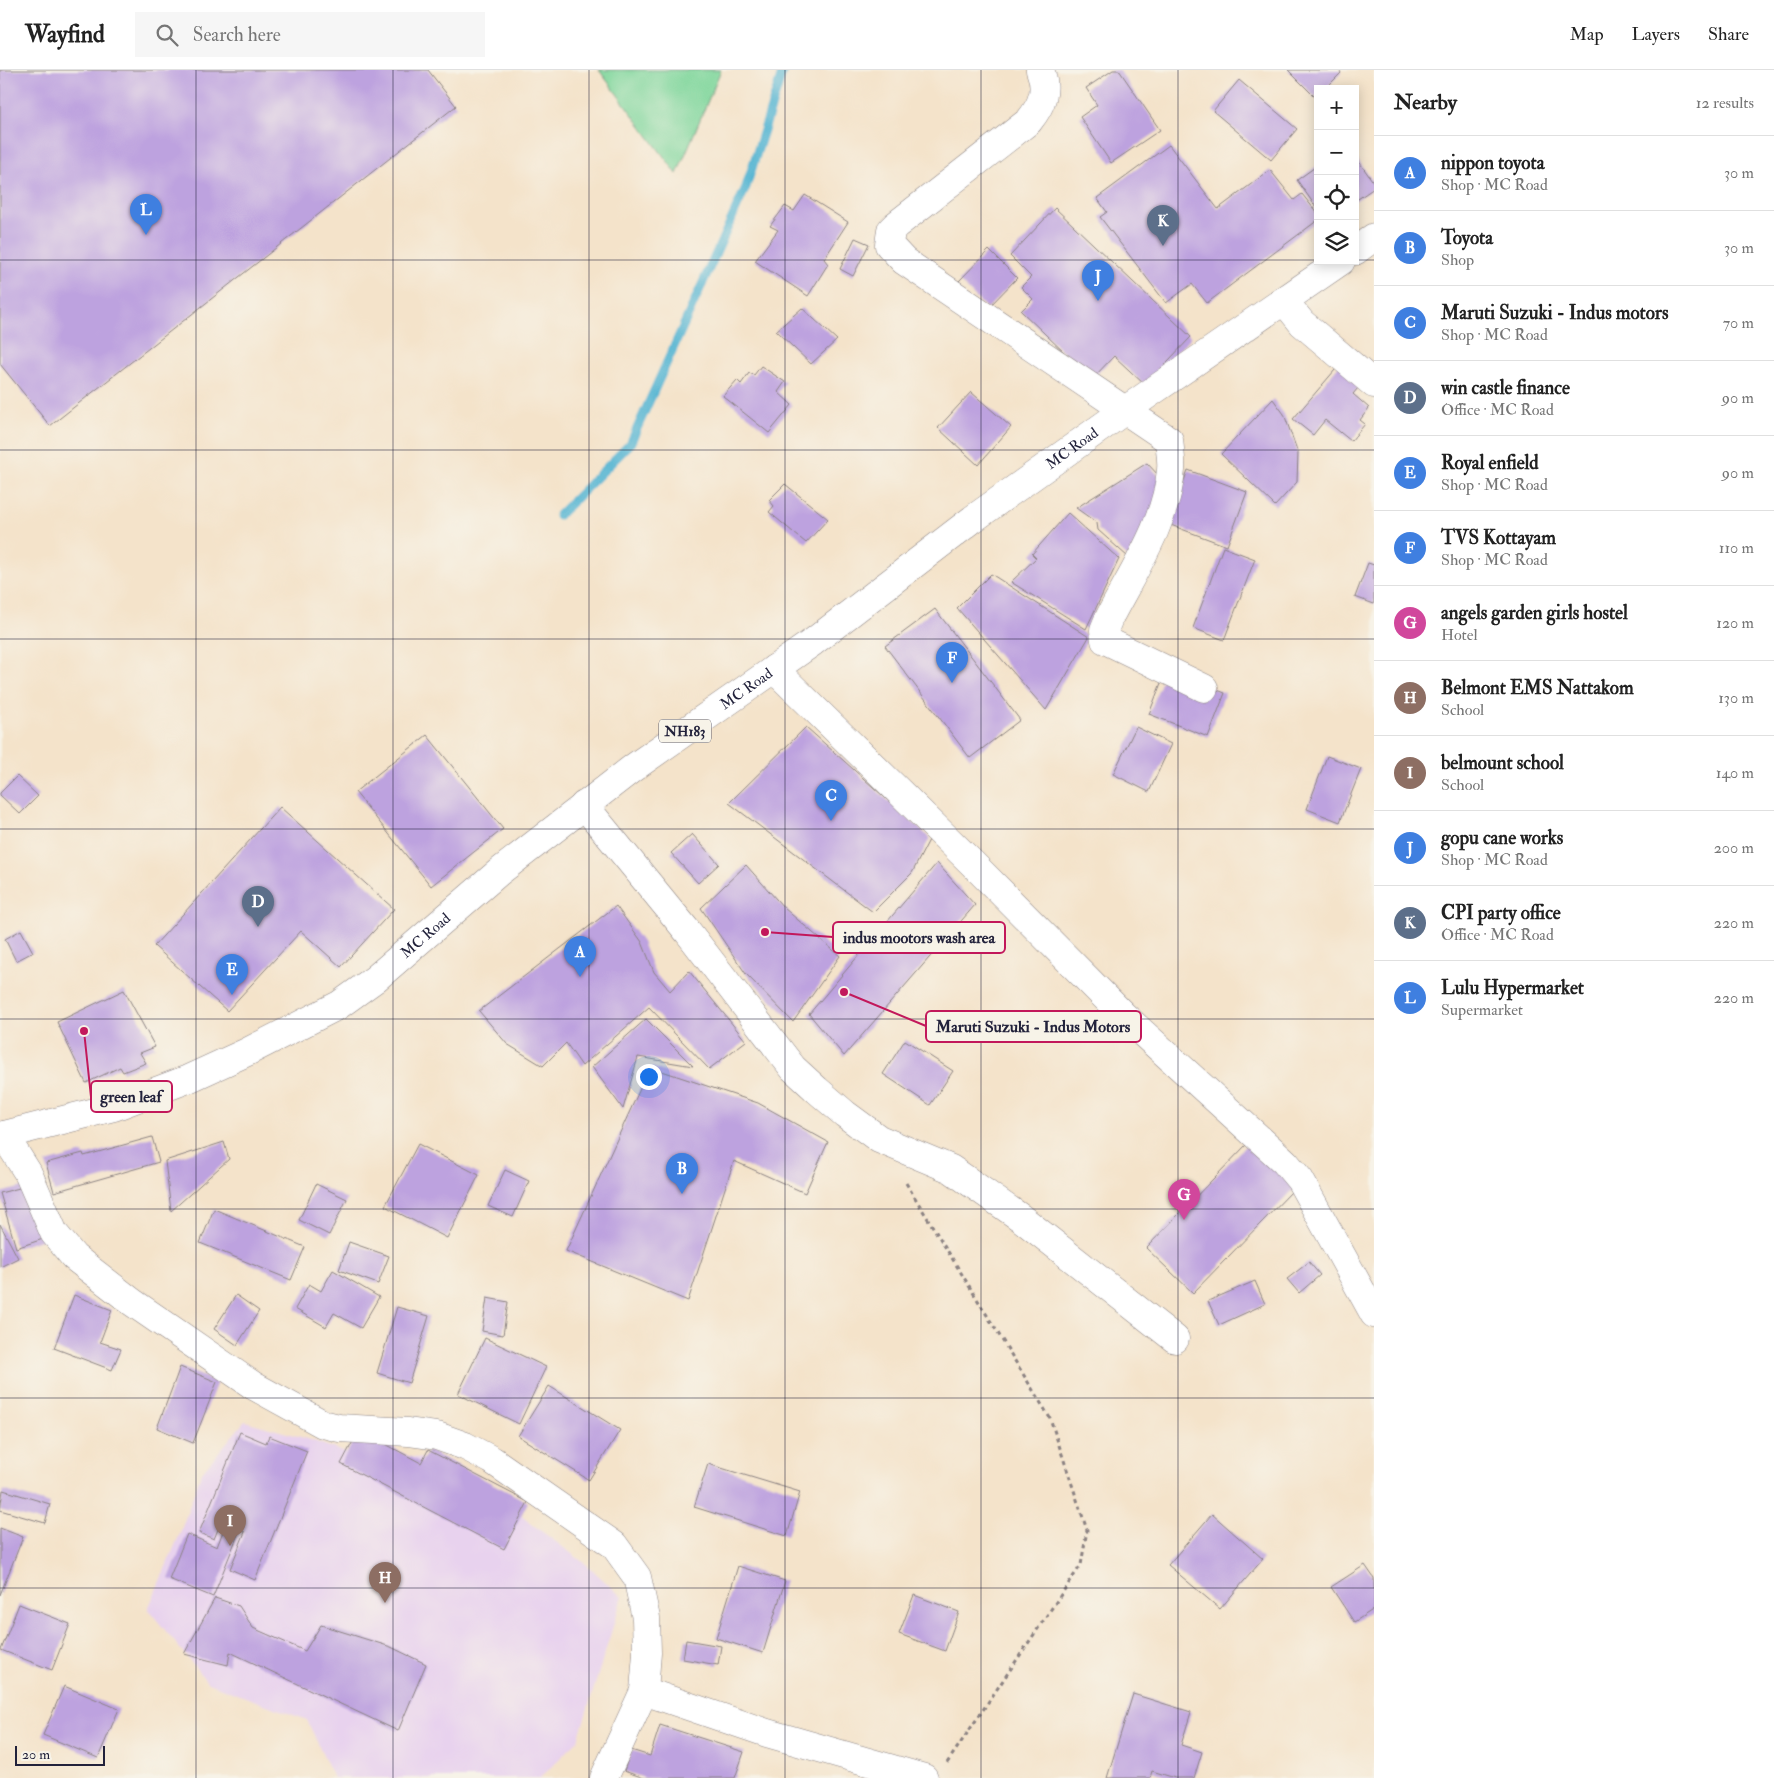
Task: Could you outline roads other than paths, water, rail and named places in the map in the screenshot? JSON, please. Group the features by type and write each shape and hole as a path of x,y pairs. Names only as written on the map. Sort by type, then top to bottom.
{"main road":[{"path":"1040,70 1044,91 1042,102 1029,121 896,225 891,230 889,245 904,261 1169,440 1172,469 1162,512 1152,536 1109,618 1104,630 1105,640 1204,688"},
{"path":"1359,248 1374,237"},
{"name":"MC Road","path":"2,1135 123,1104 247,1052 339,1005 376,979 499,872 584,805 813,642 973,518 1336,265"},
{"path":"1285,302 1302,323 1374,384"},
{"path":"774,669 972,862 1123,1015 1285,1162 1300,1180 1374,1314"},
{"path":"584,805 688,932 793,1068 817,1090 845,1114 879,1138 951,1169 1021,1218 1176,1339"},
{"path":"2,1135 28,1173 54,1233 74,1257 132,1302 254,1386 323,1424 437,1436 465,1446 492,1460 614,1545 637,1578 646,1618 647,1653 644,1691 604,1778"},
{"path":"644,1691 768,1733 935,1771"}],"waterway":[{"path":"559,515 630,444 746,187 783,70"}],"place":[{"name":"Lulu Hypermarket","path":"146,235"},
{"name":"CPI party office","path":"1163,246"},
{"name":"gopu cane works","path":"1098,301"},
{"name":"TVS Kottayam","path":"952,683"},
{"name":"Maruti Suzuki - Indus motors","path":"831,821"},
{"name":"win castle finance","path":"258,927"},
{"name":"indus mootors wash area","path":"765,932"},
{"name":"nippon toyota","path":"580,977"},
{"name":"Maruti Suzuki - Indus Motors","path":"844,992"},
{"name":"Royal enfield","path":"232,995"},
{"name":"green leaf","path":"84,1031"},
{"name":"Toyota","path":"682,1194"},
{"name":"angels garden girls hostel","path":"1184,1220"},
{"name":"belmount school","path":"230,1546"},
{"name":"Belmont EMS Nattakom","path":"385,1603"}]}
